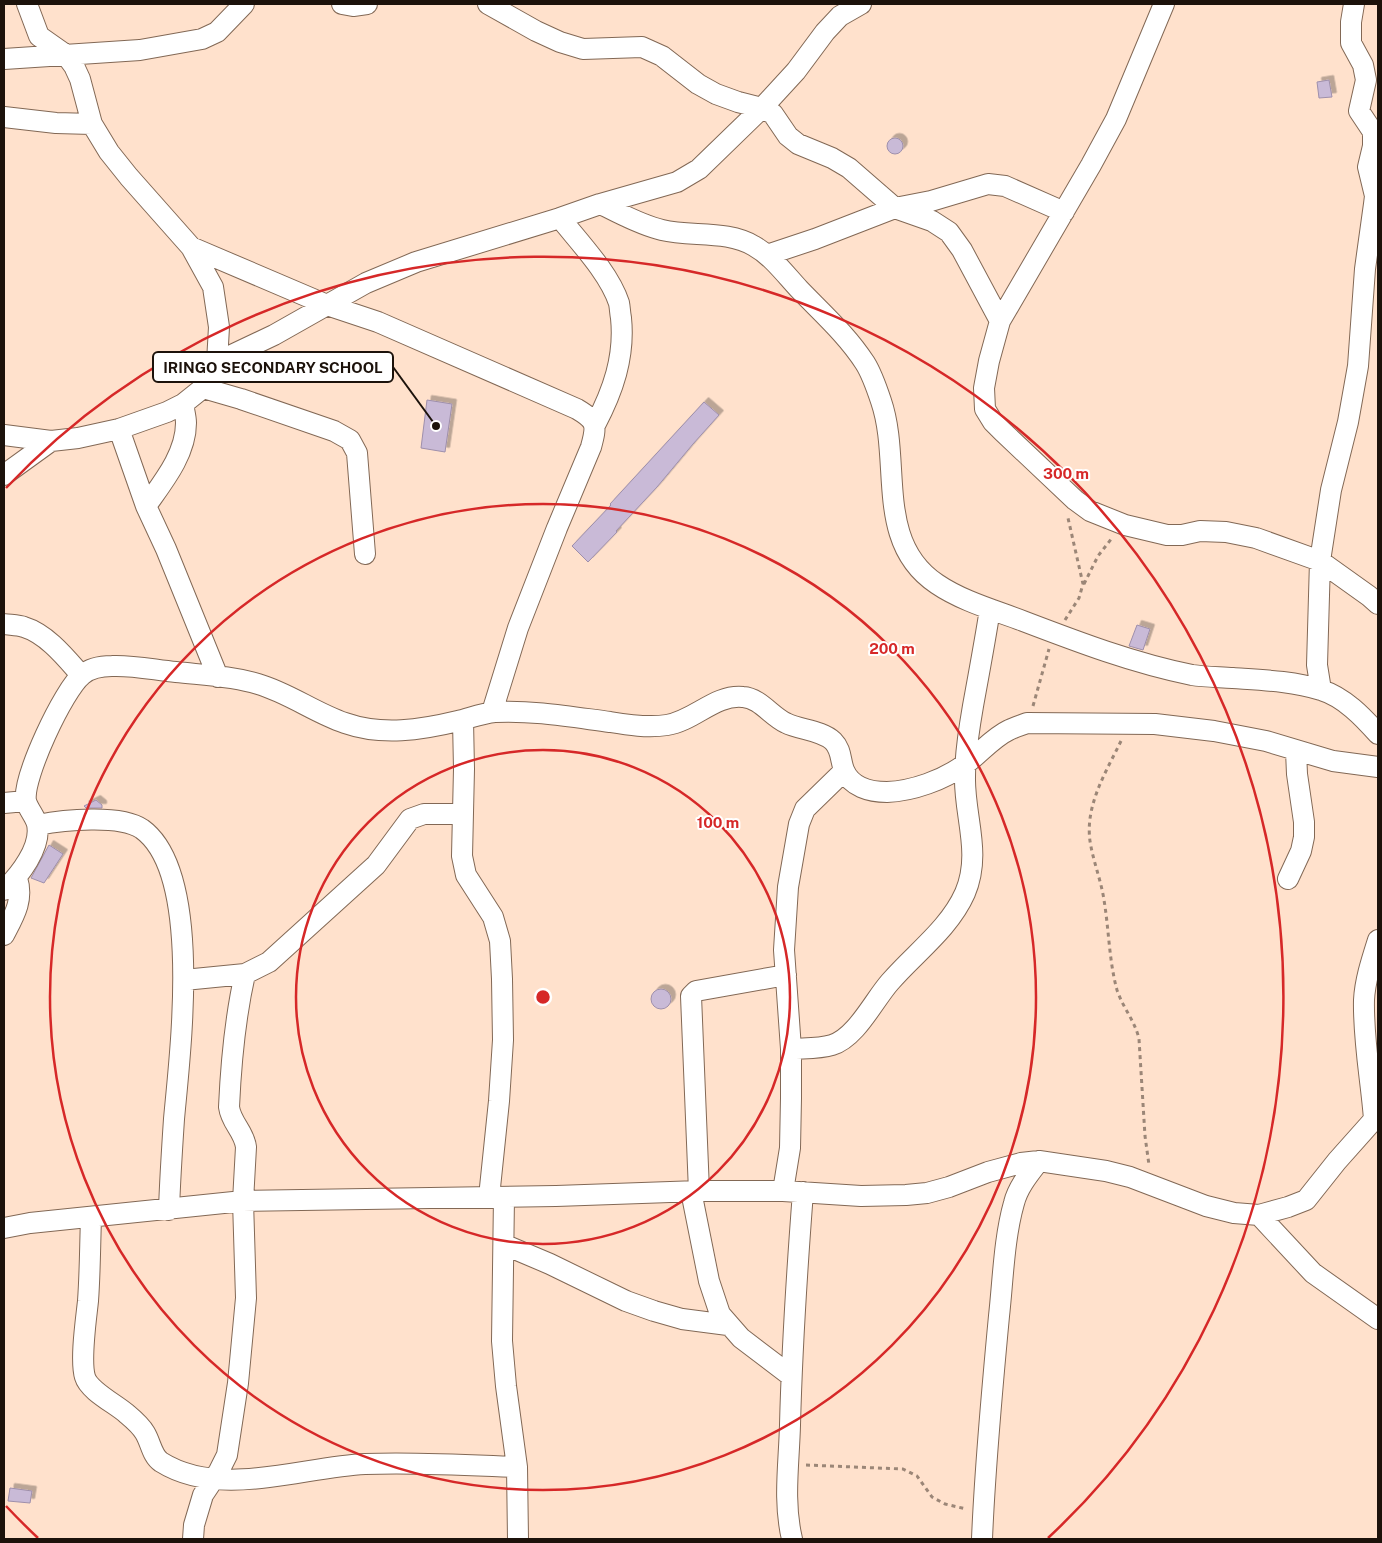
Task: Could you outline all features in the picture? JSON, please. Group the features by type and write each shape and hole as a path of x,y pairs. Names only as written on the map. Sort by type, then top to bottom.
{"street":[{"path":"4,435 51,441 78,438 119,429 183,404 203,388 217,362 219,327 213,287 191,247 109,152 92,124 80,79 74,66 66,55 39,36 27,4"},
{"path":"4,59 140,50 202,39 217,32 244,4"},
{"path":"342,4 354,6 367,4"},
{"path":"488,4 536,31 560,42 583,49 642,48 662,56 698,84 716,94 762,108 773,114 788,136 798,144 832,158 850,168 895,208 932,221 949,232 976,274 1000,321"},
{"path":"217,362 274,335 366,283 416,262 600,204 677,182 699,170 762,108 796,71 825,32 840,16 862,4"},
{"path":"1164,4 1116,119 1000,321 984,388 985,409 993,422 1075,500 1090,511 1125,525 1167,536 1200,531 1226,532 1256,538 1320,561 1370,596 1378,604"},
{"path":"1321,690 1317,665 1320,561 1331,490 1348,422 1358,366 1365,269 1375,196 1368,167 1373,146 1373,132 1359,111 1366,80 1365,71 1350,43 1354,4"},
{"path":"4,117 56,123 92,124"},
{"path":"767,255 815,239 895,208 931,201 988,184 1005,186 1064,212"},
{"path":"600,204 660,230 731,238 752,244 767,255 840,330 866,365 882,403 889,434 892,502 897,530 906,550 918,568 937,584 990,609 1149,665 1196,676 1278,681 1321,690 1350,706 1378,734"},
{"path":"492,712 518,628 591,447 595,425 609,399 619,368 622,333 619,304 606,277 560,218"},
{"path":"191,247 327,305 378,322 577,409 590,417 595,425"},
{"path":"203,388 285,413 334,431 350,440 357,453 365,554"},
{"path":"146,506 164,481 178,456 184,438 186,422 183,404"},
{"path":"119,429 146,506 166,549 218,677"},
{"path":"4,475 51,441"},
{"path":"791,1049 833,1045 845,1038 856,1027 890,981 930,942 953,913 965,892 972,865 972,841 966,793 965,764 990,609"},
{"path":"4,624 24,627 40,635 82,675"},
{"path":"4,935 20,899 20,888 10,884 35,846 38,825 26,801 29,778 39,748 69,693 82,675 97,667 115,666 255,683 283,693 346,724 375,730 403,731 430,727 492,712 526,712 645,726 668,725 690,717 717,701 739,696 751,698 784,722 829,737 837,745 842,756 844,771 854,784 865,789 882,792 902,790 948,775 1009,730 1027,723 1155,724 1214,731 1266,741 1333,761 1378,767"},
{"path":"463,720 462,856 466,875 492,917 500,941 503,1040 499,1101 497,1197 504,1245 502,1341 517,1467 518,1539"},
{"path":"1288,879 1301,851 1304,837 1296,751"},
{"path":"783,1191 790,1148 791,1049 784,950 788,887 799,824 805,809 844,771"},
{"path":"4,803 26,801"},
{"path":"184,980 245,974 269,962 376,865 410,819 424,814 463,814"},
{"path":"38,825 59,821 107,820 126,822 142,829 153,840 166,862 176,892 181,926 184,980 169,1210"},
{"path":"4,1228 30,1223 243,1201 497,1197 695,1191 783,1191 884,1196 928,1193 988,1172 1021,1163 1039,1161 1106,1171 1130,1177 1206,1206 1234,1213 1259,1215 1306,1200 1376,1117 1365,1028 1364,999 1368,974 1378,940"},
{"path":"193,1539 194,1525 203,1495 227,1455 238,1383 246,1298 243,1201 246,1160 245,1138 230,1115 228,1107 234,1038 245,974"},
{"path":"786,975 696,991 692,996 695,1191 708,1280 720,1314 728,1325 741,1338 791,1376"},
{"path":"982,1539 984,1485 1010,1220 1020,1188 1039,1161"},
{"path":"792,1539 787,1513 788,1464 791,1376 803,1192"},
{"path":"1259,1215 1313,1273 1378,1319"},
{"path":"91,1218 89,1289 84,1348 85,1377 89,1386 116,1405 139,1426 159,1461 170,1467 213,1480 242,1480 334,1466 368,1464 517,1467"},
{"path":"504,1245 550,1264 644,1308 682,1319 728,1325"}],"path":[{"path":"1067,512 1083,584"},
{"path":"1027,723 1045,658 1055,633 1079,598 1083,584 1098,556 1125,525"},
{"path":"1130,724 1097,792 1091,809 1089,827 1090,842 1104,899 1113,972 1118,991 1124,1006 1137,1027 1139,1038 1145,1136 1152,1185"},
{"path":"788,1464 903,1469 917,1476 932,1497 945,1504 966,1510 984,1485"}],"building":[{"path":"1329,80 1332,97 1319,98 1317,82"},
{"path":"895,138 903,146 895,154 887,146"},
{"path":"427,400 452,404 445,452 421,448"},
{"path":"704,402 719,415 617,532 588,562 572,546"},
{"path":"1137,625 1150,629 1143,650 1129,646"},
{"path":"96,800 102,805 102,808 86,808 84,806"},
{"path":"49,845 63,854 44,883 31,878"},
{"path":"661,989 668,992 671,999 668,1006 661,1009 654,1006 651,999 654,992"},
{"path":"10,1488 32,1491 30,1503 8,1501"}],"place":[{"name":"IRINGO SECONDARY SCHOOL","path":"436,426"}]}
